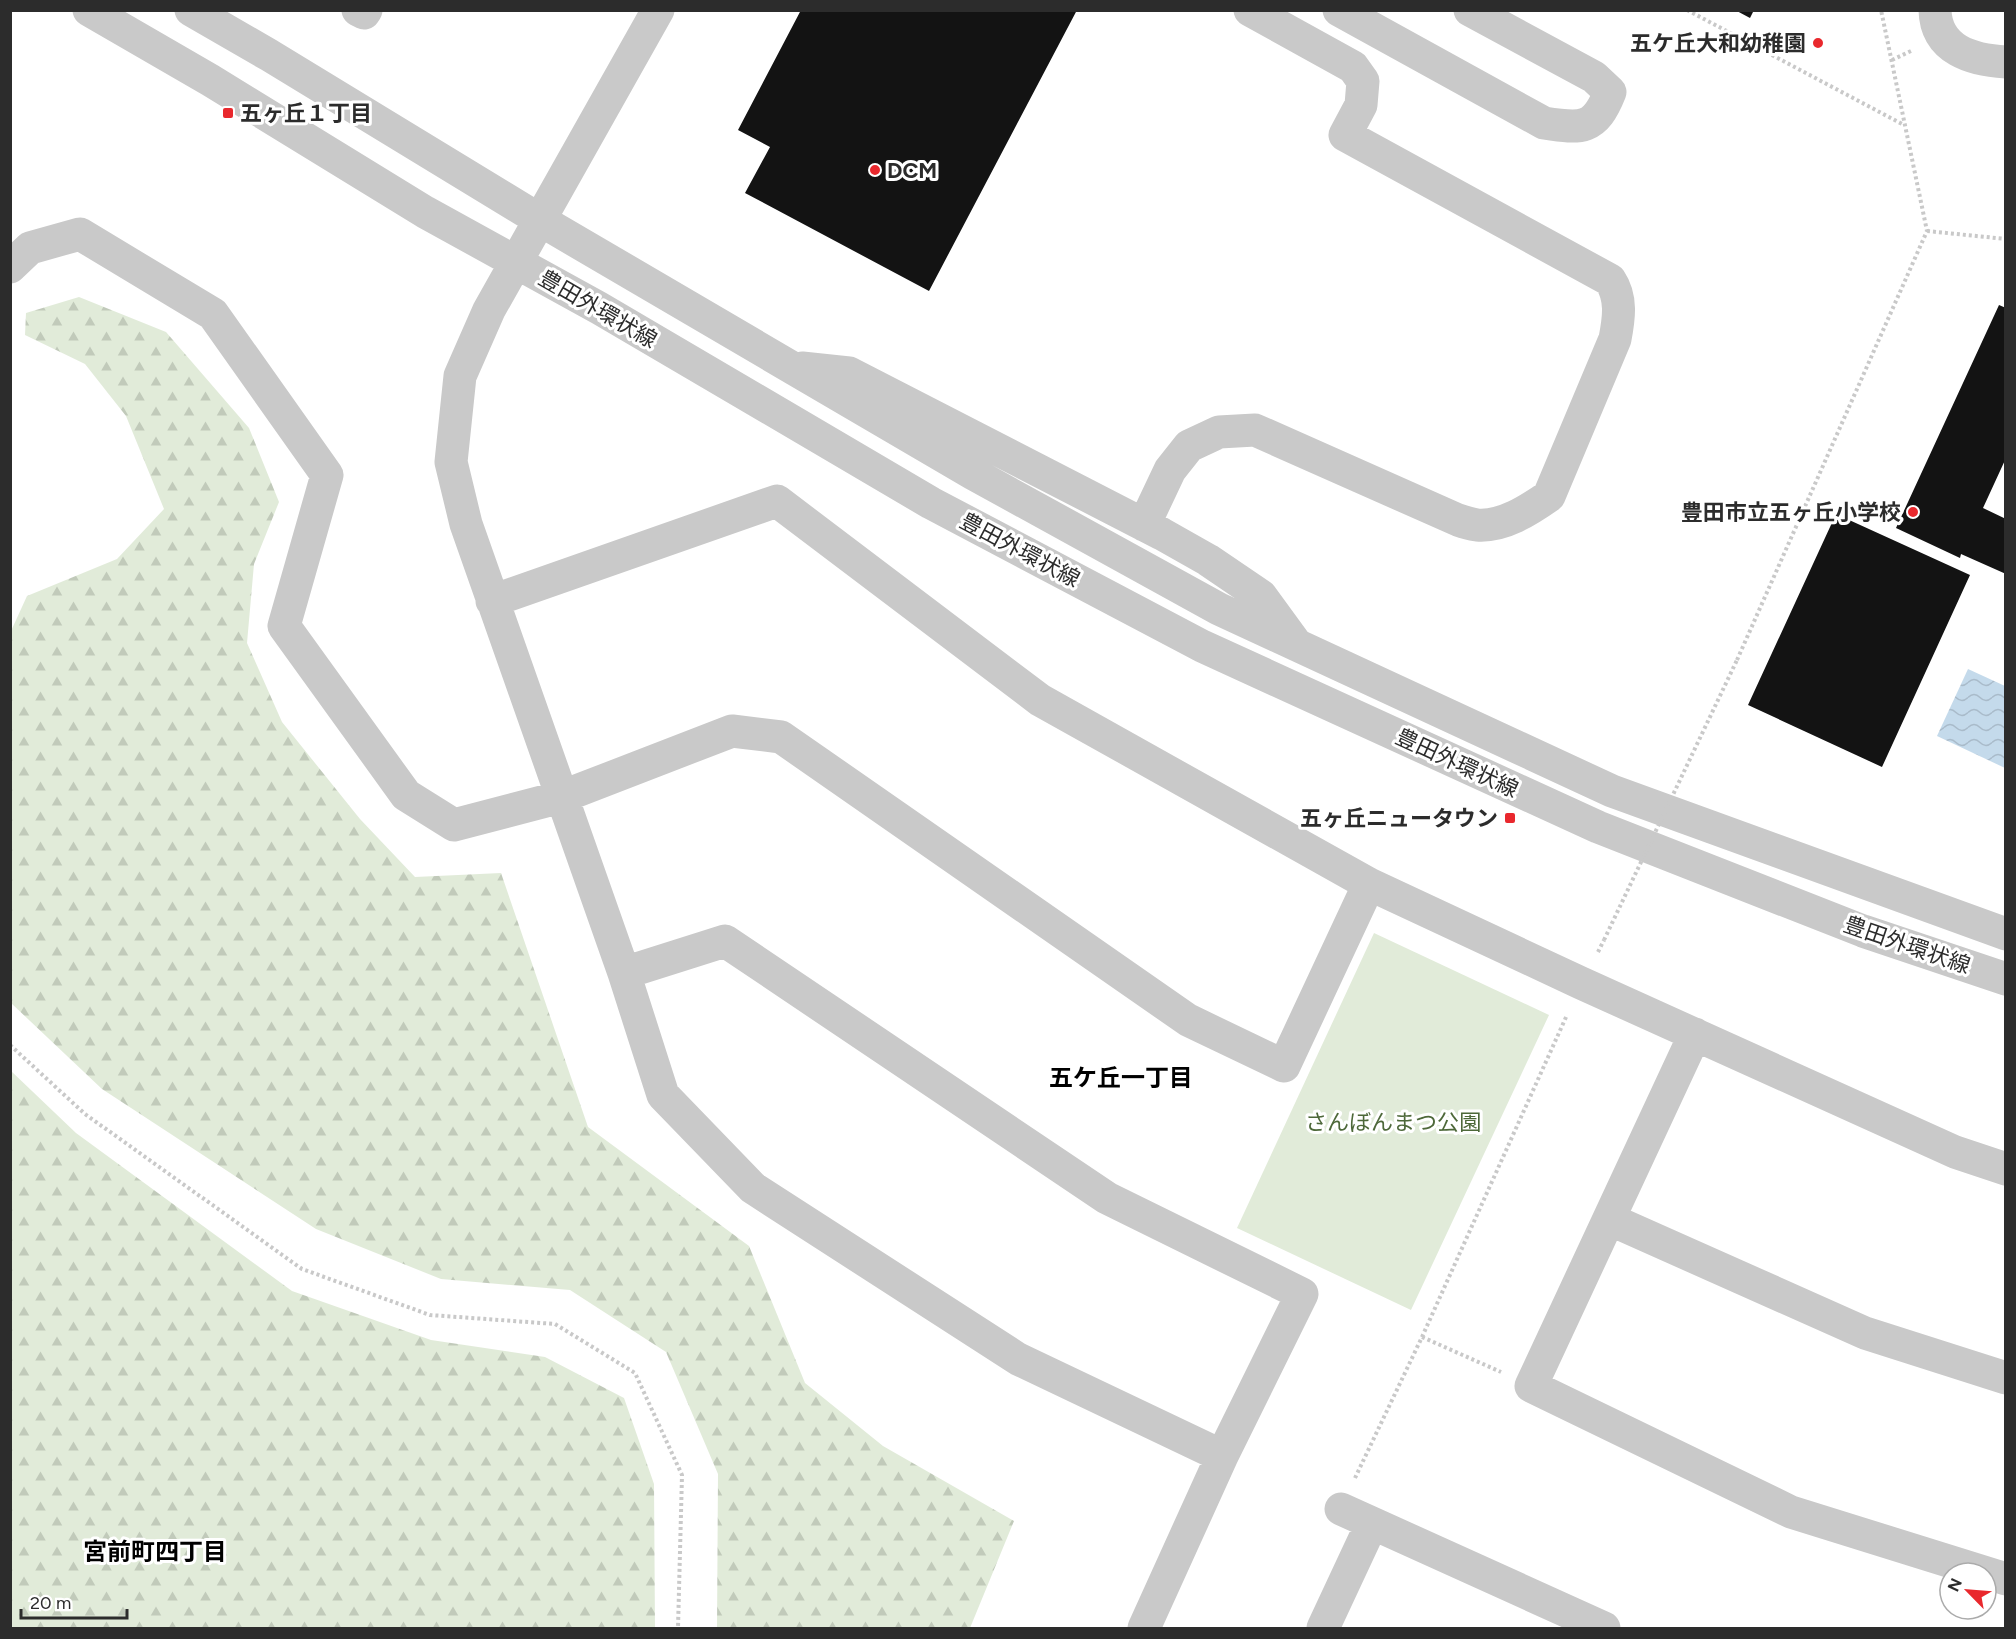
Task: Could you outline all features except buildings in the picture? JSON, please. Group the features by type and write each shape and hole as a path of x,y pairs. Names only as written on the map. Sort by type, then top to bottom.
{"street":[{"name":"豊田外環状線","path":"90,10 210,80 425,212 599,308 931,503 1202,646 1598,827 1863,931 2006,979"},
{"name":"豊田外環状線","path":"191,10 791,367 1013,496 1220,609 1612,791 2006,934"},
{"path":"358,10 364,12 366,10"},
{"path":"658,10 489,310 460,376 451,462 466,524 624,973 663,1095 753,1188 1018,1359 1222,1456"},
{"path":"1144,525 1170,470 1189,446 1219,432 1255,430 1458,520 1478,525 1499,522 1528,511 1549,496 1615,339 1620,315 1616,288 1610,280 1345,135 1361,105 1363,81 1353,67 1250,10"},
{"path":"1339,10 1544,123 1571,127 1587,124 1603,111 1610,92 1594,77 1470,10"},
{"path":"1935,10 1935,20 1941,37 1961,53 1983,61 2006,62"},
{"path":"10,267 30,248 80,234 213,314 327,475 285,626 406,795 454,825 561,798 732,731 781,737 1188,1020 1284,1066 1369,884"},
{"path":"791,367 849,373 1208,560 1261,596 1296,645"},
{"path":"492,601 777,501 1040,700 1369,884 1581,983 1955,1152 2006,1169"},
{"path":"624,973 725,941 1107,1198 1302,1294 1222,1456 1144,1629"},
{"path":"1695,1034 1531,1386 1791,1512 2006,1579"},
{"path":"1609,1219 1865,1333 2006,1378"},
{"path":"1341,1509 1604,1629"},
{"path":"1323,1629 1372,1523"}],"path":[{"path":"1687,10 1904,125"},
{"path":"1604,940 1737,660 1927,231 1881,10"},
{"path":"1927,231 2006,239"},
{"path":"1341,1509 1422,1337 1581,983"},
{"path":"10,1045 85,1114 302,1269 430,1315 555,1324 635,1373 682,1475 678,1629"},
{"path":"1422,1337 1531,1386"}],"green space":[{"path":"79,297 166,332 249,428 279,502 254,564 247,643 282,722 360,819 415,877 501,873 588,1127 749,1246 805,1383 883,1446 1014,1521 970,1628 717,1628 718,1474 666,1352 570,1290 441,1279 316,1229 102,1089 11,1003 11,631 27,596 117,559 164,509 126,416 85,364 25,335 26,313"},
{"name":"さんぼんまつ公園","path":"1374,933 1549,1015 1411,1310 1237,1228"},
{"path":"10,1070 76,1133 292,1291 431,1340 545,1357 624,1398 654,1484 655,1628 11,1628"}],"water":[{"path":"1968,669 2005,686 2005,768 1937,736"}],"place":[{"name":"五ケ丘大和幼稚園","path":"1818,43"},
{"name":"五ヶ丘１丁目","path":"228,113"},
{"name":"DCM","path":"875,170"},
{"name":"豊田市立五ヶ丘小学校","path":"1913,512"},
{"name":"五ヶ丘ニュータウン","path":"1510,818"}],"district":[{"name":"五ケ丘一丁目","path":"1121,1077"},
{"name":"宮前町四丁目","path":"155,1551"}]}
